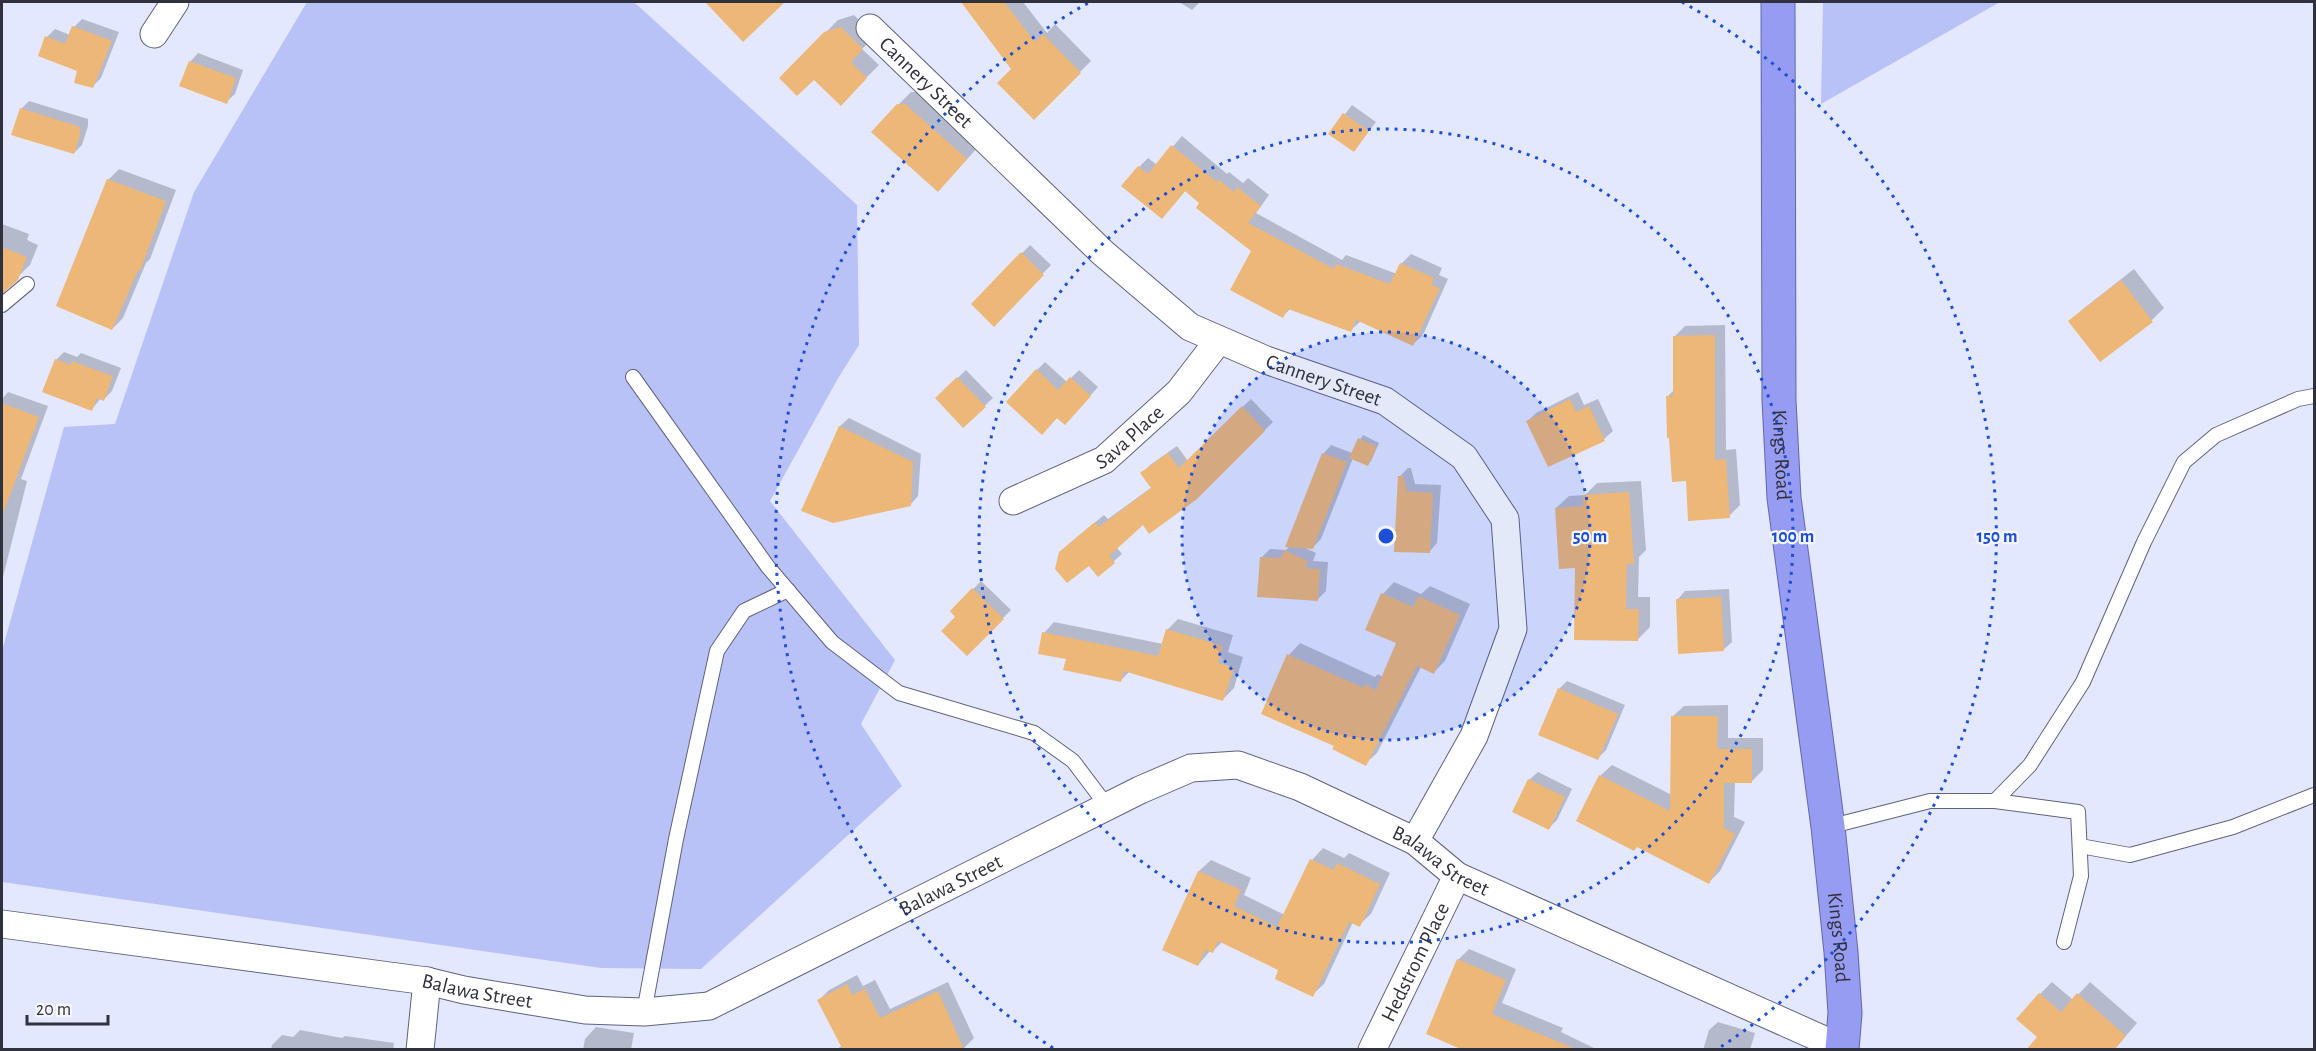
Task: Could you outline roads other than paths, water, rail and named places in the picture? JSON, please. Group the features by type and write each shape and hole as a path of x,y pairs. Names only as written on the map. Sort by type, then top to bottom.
{"highway":[{"name":"Kings Road","path":"1778,2 1779,400 1784,498 1828,827 1844,980 1842,1049"}],"street":[{"path":"154,34 175,2"},
{"name":"Cannery Street","path":"870,28 1103,253 1190,327 1266,360 1385,401 1464,456 1505,519 1513,629 1473,736 1415,841"},
{"name":"Sava Place","path":"1013,501 1104,460 1179,392 1219,340"},
{"name":"Balawa Street","path":"2,924 427,981 465,990 585,1010 644,1012 709,1006 1107,806 1191,768 1238,765 1300,787 1415,841 1457,876 1842,1049"},
{"name":"Hedstrom Place","path":"1372,1050 1457,876"},
{"path":"420,1050 427,981"}],"lane":[{"path":"2,304 27,284"},
{"path":"633,377 768,567 832,642 899,693 1034,733 1073,761 1107,806"},
{"path":"1995,801 2030,765 2083,682 2144,542 2184,462 2216,435 2298,399 2314,396"},
{"path":"644,1012 676,839 717,651 744,611 788,590"},
{"path":"2080,846 2130,855 2233,827 2314,795"},
{"path":"1828,827 1930,801 1995,801 2078,812 2081,876 2064,942"}]}
